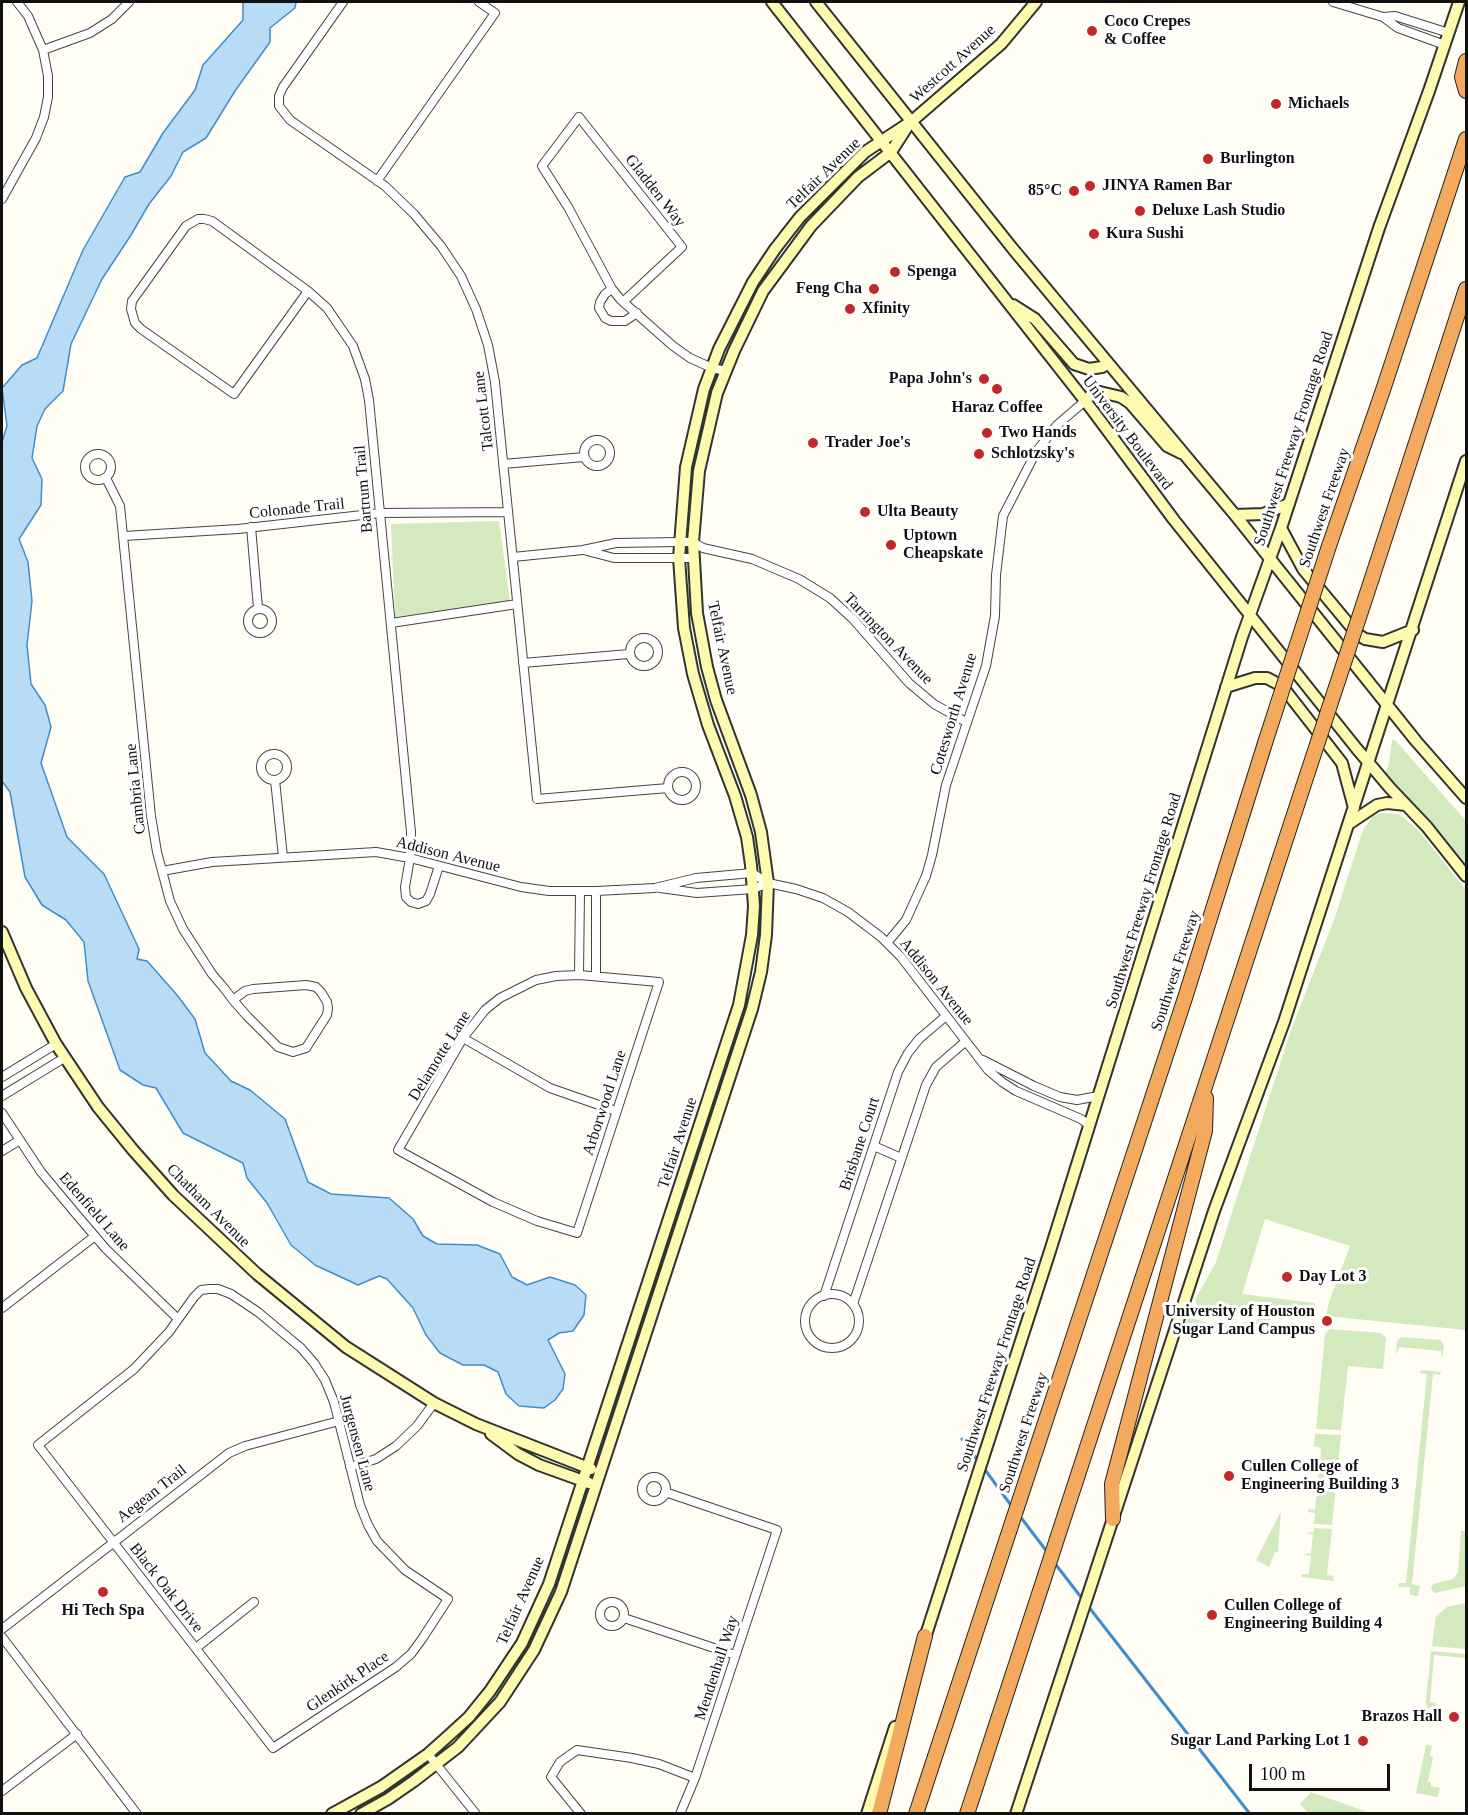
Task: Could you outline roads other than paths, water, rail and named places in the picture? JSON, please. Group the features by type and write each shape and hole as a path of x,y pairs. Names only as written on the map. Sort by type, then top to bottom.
{"highway":[{"path":"1467,61 1462,77 1467,91"},
{"name":"Southwest Freeway","path":"916,1814 1182,1010 1329,546 1467,139"},
{"path":"967,1814 1467,289"},
{"path":"1113,1519 1112,1484 1205,1131 1206,1084"},
{"path":"879,1814 925,1636"}],"main road":[{"name":"University Boulevard","path":"772,2 1085,401 1174,520 1369,763 1427,827 1467,876"},
{"name":"University Boulevard","path":"816,2 987,217 1467,798"},
{"name":"Westcott Avenue","path":"912,121 1001,44 1036,2"},
{"name":"Southwest Freeway Frontage Road","path":"867,1814 968,1505 1226,687 1281,528 1379,228 1459,2"},
{"name":"Telfair Avenue","path":"332,1814 381,1787 428,1754 469,1717 490,1691 522,1643 549,1584 739,1005 752,935 753,889 747,837 708,724 693,674 684,628 679,542 686,467 699,407 712,368 735,316 775,249 823,192 865,152 912,121"},
{"name":"Telfair Avenue","path":"361,1814 388,1799 437,1765 479,1726 500,1702 534,1650 561,1592 752,1009 761,972 766,935 768,883 761,832 752,795 716,700 697,613 693,542 699,471 710,421 726,371 763,291 789,254 830,205 858,177 891,152 912,121"},
{"path":"1005,300 1035,320 1074,364 1089,369 1108,363"},
{"path":"1085,401 1092,394 1100,392 1121,397 1130,403 1167,446 1186,456"},
{"path":"1016,1814 1214,1211 1268,1070 1467,461"},
{"path":"1235,515 1263,514 1288,504"},
{"path":"1281,528 1303,569 1357,634 1365,639 1383,642 1413,630"},
{"path":"1226,687 1255,678 1267,678 1282,686 1342,763 1354,808"},
{"path":"1349,823 1377,805 1387,803 1406,805"},
{"name":"Chatham Avenue","path":"2,932 26,988 56,1044 98,1107 173,1195 257,1274 346,1347 434,1404 476,1424 587,1468 600,1471"},
{"name":"Chatham Avenue","path":"476,1424 518,1454 540,1465 596,1485"}],"street":[{"path":"2,199 36,138 48,97 44,50 28,16 17,2"},
{"path":"44,50 90,33 112,19 129,2"},
{"name":"Talcott Lane","path":"343,2 283,87 279,96 279,106 290,120 377,181 414,214 441,246 461,276 477,309 488,345 495,382 537,799 668,788"},
{"path":"377,181 495,13 479,2"},
{"path":"1333,2 1383,17 1398,28 1445,45"},
{"path":"1383,17 1395,16 1449,33"},
{"name":"Gladden Way","path":"612,289 568,207 542,166 579,117 682,247 623,302"},
{"name":"Bartrum Trail","path":"309,291 234,394 141,329 132,316 132,301 186,226 198,219 212,221 309,291 327,308 342,328 360,362 369,400 411,832 410,858 405,887 406,897 411,902 426,901 439,866"},
{"path":"637,313 625,321 611,321 605,318 599,308 600,302 612,289 623,302 637,313 673,346 690,358 712,368 726,371"},
{"name":"Cotesworth Avenue","path":"887,943 906,920 926,876 946,785 986,666 993,626 1003,516 1036,452 1057,426 1085,401"},
{"path":"504,464 584,457"},
{"name":"Cambria Lane","path":"106,478 120,506 151,816 170,901 183,929 212,974 233,1000 278,1047 293,1052 306,1048 327,1015 327,1002 316,987 306,985 253,989 245,991 233,1000"},
{"name":"Colonade Trail","path":"124,536 251,527 380,513 508,512"},
{"path":"251,527 258,608"},
{"name":"Tarrington Avenue","path":"513,557 583,550 616,543 693,542 703,548 752,559 775,567 830,598 853,619 909,683 934,704 966,722"},
{"name":"Tarrington Avenue","path":"583,550 614,558 693,558"},
{"path":"391,623 517,604"},
{"path":"523,663 629,654"},
{"path":"275,780 284,857"},
{"name":"Addison Avenue","path":"162,872 212,862 376,852 410,858 521,887 549,891 656,888 698,893 753,889 768,883"},
{"name":"Addison Avenue","path":"656,888 696,878 752,873 768,883 823,898 848,912 901,957 988,1070 1016,1091 1073,1115 1089,1125"},
{"path":"579,975 580,891"},
{"path":"596,891 596,976"},
{"name":"Delamotte Lane","path":"577,1233 537,1221 494,1202 399,1150 463,1038 485,1010 500,998 517,988 546,978 579,975 659,982"},
{"name":"Arborwood Lane","path":"577,1233 659,982"},
{"name":"Brisbane Court","path":"946,1016 919,1039 898,1072 824,1296 807,1310 806,1328 810,1336 824,1347 840,1347 854,1336 859,1320 853,1304 926,1084 936,1067 966,1041"},
{"path":"463,1038 550,1088 616,1111"},
{"path":"2,1077 56,1044"},
{"path":"2,1096 64,1058"},
{"name":"Addison Avenue","path":"982,1060 1060,1097 1077,1100 1098,1096"},
{"name":"Edenfield Lane","path":"2,1113 41,1172 94,1236 178,1319"},
{"path":"2,1151 20,1140"},
{"path":"874,1146 901,1158"},
{"path":"2,1308 94,1236"},
{"name":"Jurgensen Lane","path":"178,1319 201,1290 218,1289 231,1294 258,1312 302,1348 325,1380 334,1402 360,1505 377,1541 405,1569 448,1599"},
{"path":"824,1296 838,1295 853,1304"},
{"name":"Black Oak Drive","path":"178,1319 134,1370 38,1445 273,1748"},
{"path":"351,1467 376,1459 396,1446 413,1431 434,1404"},
{"name":"Aegean Trail","path":"2,1629 229,1453 245,1446 339,1422"},
{"name":"Mendenhall Way","path":"665,1492 777,1530 695,1778 680,1814"},
{"name":"Glenkirk Place","path":"273,1748 396,1667 411,1654 448,1599"},
{"path":"196,1647 254,1602"},
{"path":"624,1618 735,1655"},
{"path":"2,1637 137,1814"},
{"path":"2,1791 77,1734"},
{"path":"581,1814 551,1777 561,1762 577,1750 659,1764 695,1778"},
{"path":"428,1754 476,1814"}],"water":[{"path":"243,2 296,2 295,8 270,28 270,42 235,91 206,138 183,152 171,176 149,204 102,279 71,344 63,391 45,409 37,426 32,458 42,479 41,505 19,539 28,562 32,601 27,645 31,684 45,705 51,727 41,763 67,837 104,874 139,949 137,959 147,961 195,1019 205,1053 231,1081 250,1090 285,1119 308,1182 331,1194 389,1198 413,1219 423,1236 437,1244 477,1245 500,1254 512,1277 527,1285 550,1277 575,1285 586,1295 584,1315 573,1331 559,1333 548,1340 565,1374 563,1389 555,1400 544,1408 519,1406 506,1394 498,1372 484,1365 463,1365 440,1353 426,1335 413,1308 387,1279 379,1276 358,1285 315,1265 291,1245 267,1203 247,1178 243,1163 183,1133 156,1088 143,1085 120,1070 88,981 84,942 66,920 42,905 25,877 10,792 2,781 2,442 7,426 2,388 22,365 37,358 83,250 125,177 140,172 163,133 195,90 203,65 243,20"}],"waterway":[{"path":"962,1439 979,1462"},
{"path":"983,1467 1013,1508"},
{"path":"1019,1515 1048,1553"},
{"path":"1053,1561 1084,1601"},
{"path":"1088,1606 1250,1814"}],"place":[{"name":"Coco Crepes & Coffee","path":"1092,31"},
{"name":"Michaels","path":"1276,104"},
{"name":"Burlington","path":"1208,159"},
{"name":"JINYA Ramen Bar","path":"1090,186"},
{"name":"85°C","path":"1074,191"},
{"name":"Deluxe Lash Studio","path":"1140,211"},
{"name":"Kura Sushi","path":"1094,234"},
{"name":"Spenga","path":"895,272"},
{"name":"Feng Cha","path":"874,289"},
{"name":"Xfinity","path":"850,309"},
{"name":"Papa John's","path":"984,379"},
{"name":"Haraz Coffee","path":"997,389"},
{"name":"Two Hands","path":"987,433"},
{"name":"Trader Joe's","path":"813,443"},
{"name":"Schlotzsky's","path":"979,454"},
{"name":"Ulta Beauty","path":"865,512"},
{"name":"Uptown Cheapskate","path":"891,545"},
{"name":"Day Lot 3","path":"1287,1277"},
{"name":"University of Houston Sugar Land Campus","path":"1327,1321"},
{"name":"Cullen College of Engineering Building 3","path":"1229,1476"},
{"name":"Hi Tech Spa","path":"103,1592"},
{"name":"Cullen College of Engineering Building 4","path":"1212,1615"},
{"name":"Brazos Hall","path":"1454,1717"},
{"name":"Sugar Land Parking Lot 1","path":"1363,1741"}]}
